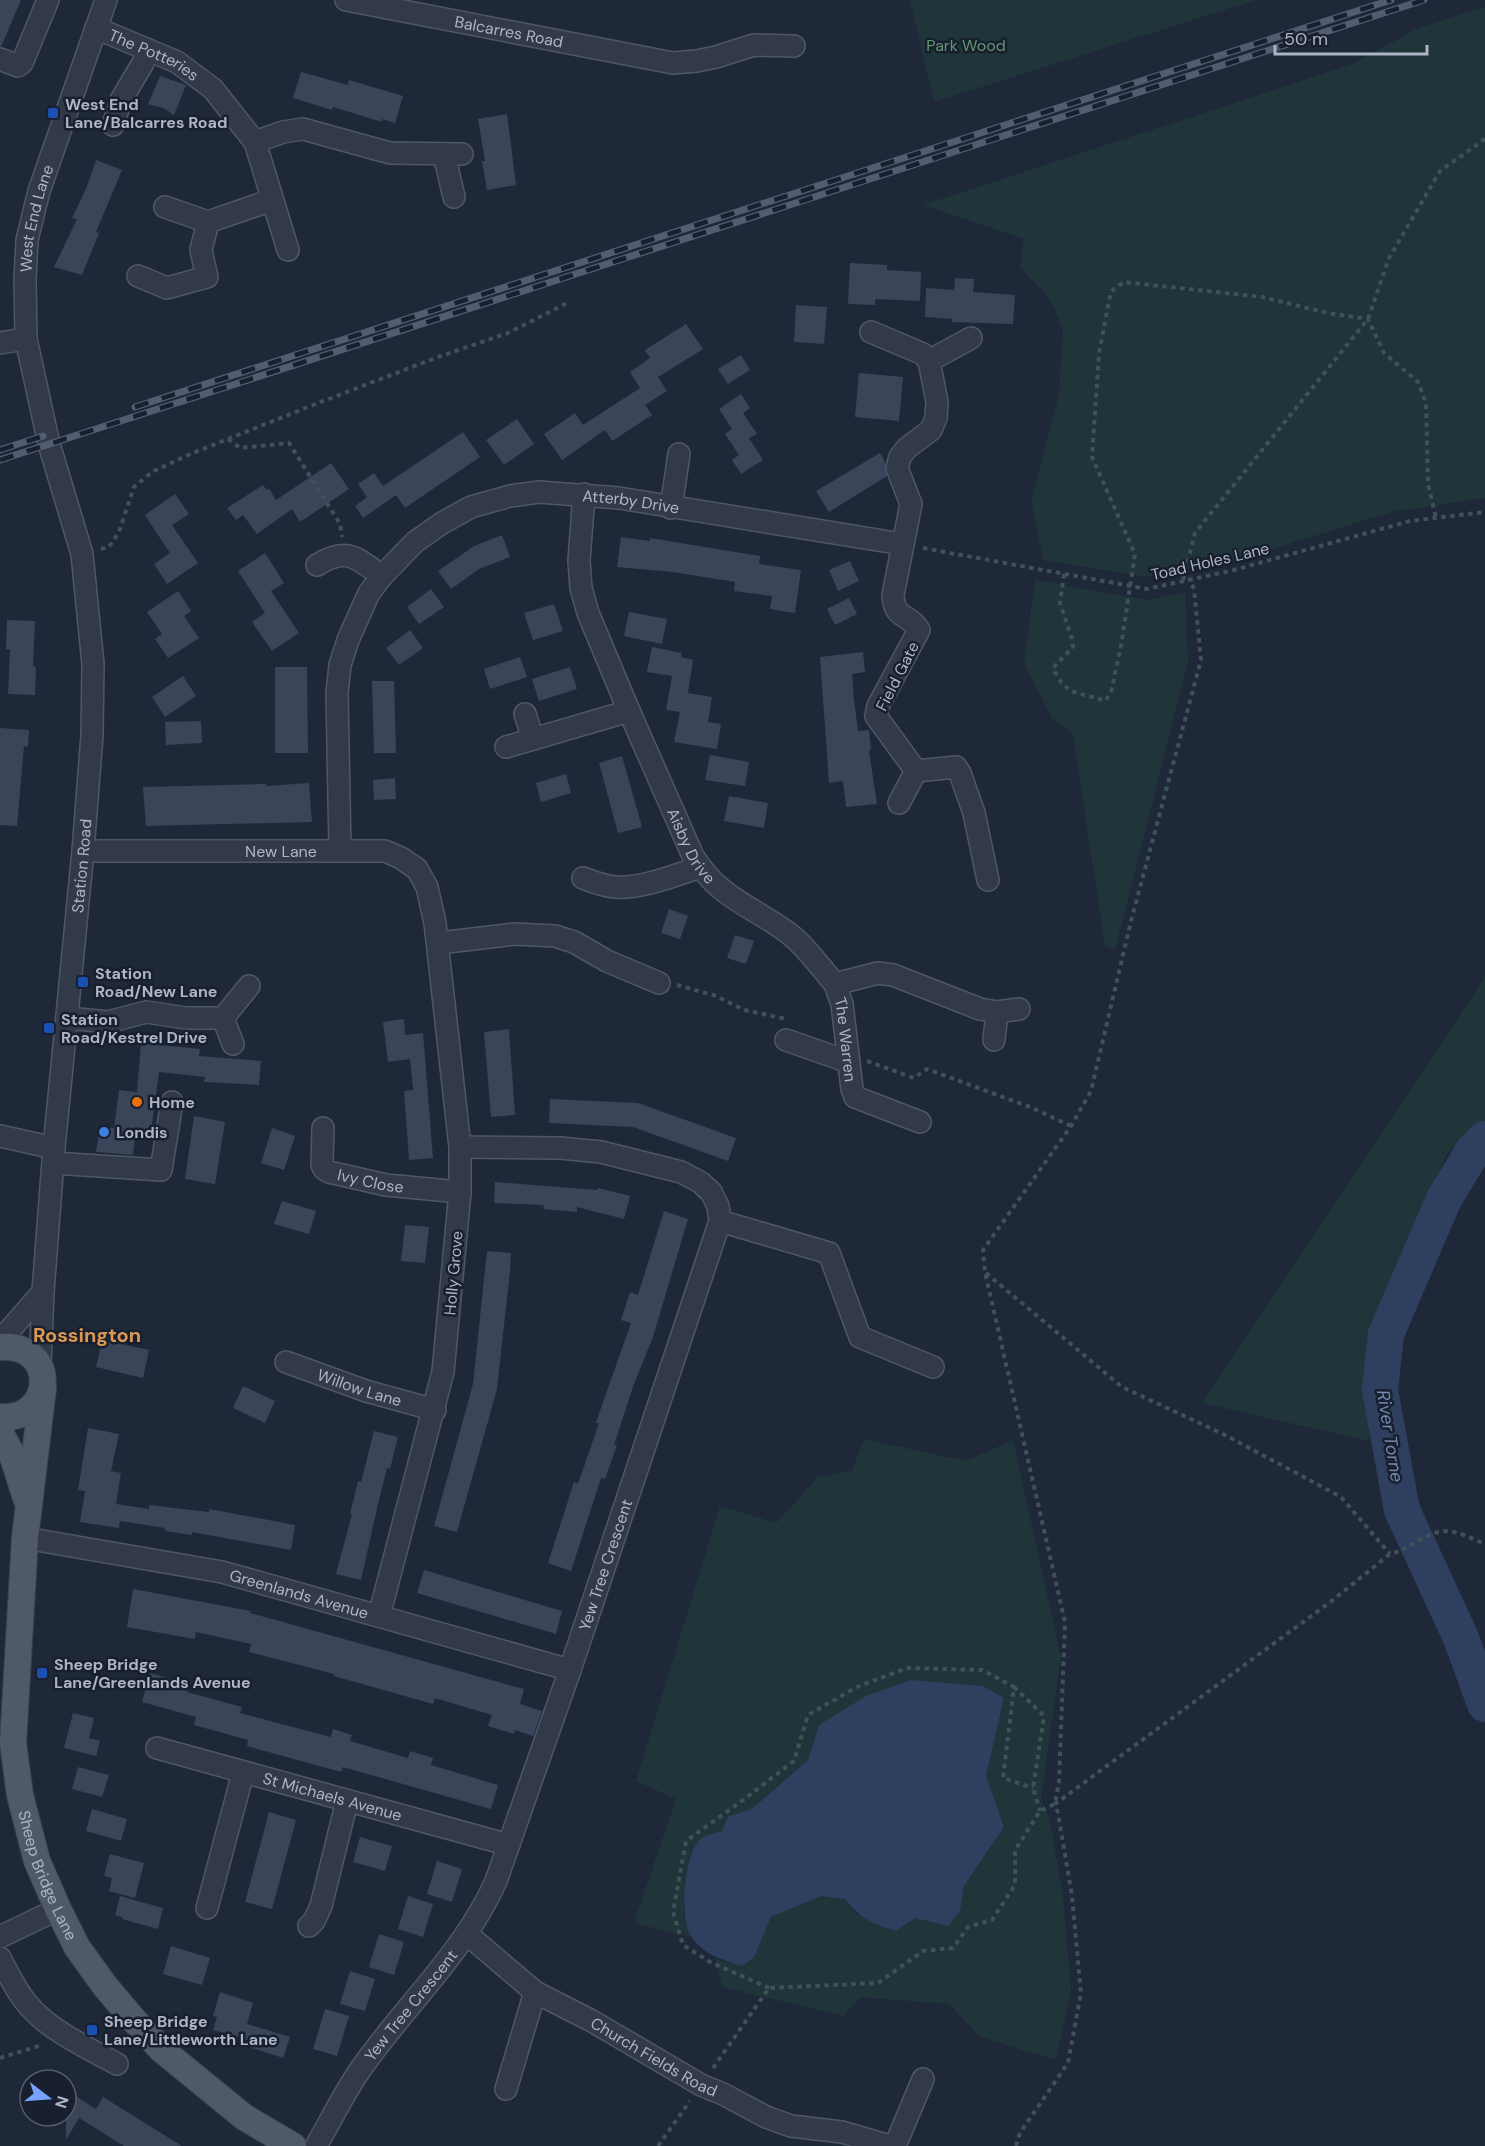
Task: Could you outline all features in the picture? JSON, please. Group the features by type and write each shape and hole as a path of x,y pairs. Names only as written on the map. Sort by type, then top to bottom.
{"main road":[{"path":"0,1347 10,1346 28,1352 41,1376 39,1399 31,1408 10,1418 0,1417"},
{"name":"Sheep Bridge Lane","path":"41,1376 7,1742 34,1850 58,1909 77,1947 105,1986 162,2050 244,2117 293,2146"},
{"name":"Sheep Bridge Lane","path":"0,1431 13,1457 28,1507"}],"street":[{"path":"0,59 18,66 22,63 48,0"},
{"name":"West End Lane","path":"49,444 26,339 27,240 39,191 106,0"},
{"name":"Balcarres Road","path":"345,0 674,63 706,59 754,45 794,46"},
{"name":"The Potteries","path":"96,28 177,62 213,89 255,142 288,250"},
{"path":"113,125 121,100 148,50"},
{"path":"255,142 283,132 303,129 390,153 453,154 454,197"},
{"path":"165,207 208,222 272,200"},
{"path":"138,276 167,288 207,276 201,250 208,222"},
{"path":"871,332 924,354 929,360 937,402 936,418 931,430 907,448 900,457 897,468 911,504 902,544"},
{"path":"929,360 971,338"},
{"path":"0,343 26,339"},
{"name":"Station Road","path":"41,1376 43,1292 92,735 93,664 82,554 49,444"},
{"path":"671,508 679,454"},
{"name":"Atterby Drive","path":"340,850 337,693 340,665 348,640 365,602 382,576 415,542 442,523 471,507 510,496 539,492 619,498 902,544"},
{"name":"Aisby Drive","path":"584,495 579,561 581,588 588,613 628,711 693,856 704,874 724,893 790,934 835,984"},
{"name":"Field Gate","path":"902,544 893,605 916,626 918,634 878,706 876,716 916,771"},
{"path":"317,565 329,557 344,554 359,560 382,576"},
{"path":"506,747 628,711"},
{"path":"525,714 533,739"},
{"path":"899,803 916,771 956,767 972,807 988,880"},
{"name":"New Lane","path":"83,851 385,851 417,869 426,886 437,933"},
{"path":"583,879 612,886 632,886 664,879 700,867"},
{"path":"437,933 555,936 574,942 607,961 659,983"},
{"name":"Holly Grove","path":"379,1616 435,1410 443,1372 460,1192 460,1147 437,933"},
{"path":"835,984 878,973 893,975 972,1006 997,1012 1018,1009"},
{"name":"The Warren","path":"835,984 842,1004 852,1089 855,1097 920,1122"},
{"path":"223,1018 249,987"},
{"path":"68,1018 108,1022 146,1012 186,1018 223,1018"},
{"path":"993,1040 997,1012"},
{"path":"223,1018 233,1044"},
{"path":"790,1031 848,1058"},
{"path":"0,1136 54,1155 161,1170 172,1102"},
{"name":"Ivy Close","path":"323,1128 322,1165 329,1172 386,1185 460,1192"},
{"path":"460,1147 601,1152 681,1172 700,1182 711,1192 718,1206 720,1221 829,1253 860,1337 933,1366"},
{"name":"Yew Tree Crescent","path":"316,2146 364,2063 467,1934 487,1901 570,1670 720,1221"},
{"path":"0,1341 43,1292"},
{"name":"Willow Lane","path":"286,1362 366,1391 435,1410"},
{"name":"Greenlands Avenue","path":"25,1538 222,1572 570,1670"},
{"name":"St Michaels Avenue","path":"157,1748 509,1845"},
{"path":"207,1908 243,1773"},
{"path":"309,1926 321,1906 347,1801"},
{"path":"0,1937 58,1909"},
{"name":"Church Fields Road","path":"467,1934 535,1992 592,2021 701,2085 766,2117 791,2126 842,2132 860,2142 890,2146"},
{"path":"0,1959 30,2008 51,2025 117,2064"},
{"path":"506,2089 535,1992"},
{"path":"895,2146 922,2079"}],"path":[{"path":"1182,580 1195,533 1368,319 1389,258 1440,171 1485,139"},
{"path":"1064,574 1060,603 1073,647 1053,668 1060,683 1073,693 1105,701 1114,681 1136,554 1092,457 1099,353 1111,291 1124,282 1262,297 1328,313 1368,319"},
{"path":"82,554 109,547 119,532 134,487 152,472 228,439 438,357 508,333 567,303"},
{"path":"1368,319 1384,353 1418,382 1426,403 1428,484 1437,518"},
{"path":"228,439 240,448 289,443 340,524 344,554"},
{"name":"Toad Holes Lane","path":"902,544 1148,589 1189,578 1234,570 1410,521 1485,512"},
{"path":"1050,1806 1059,1782 1065,1622 985,1272 983,1250 1071,1126 1091,1092 1131,921 1201,660 1194,589 1189,578"},
{"path":"659,983 680,985 716,996 790,1031"},
{"path":"848,1058 914,1078 927,1069 1030,1107 1071,1126"},
{"path":"985,1272 1122,1387 1225,1435 1341,1497 1390,1554"},
{"path":"1040,1811 1033,1788 1044,1716 1014,1687 982,1670 907,1668 857,1687 808,1714 794,1761 686,1841 673,1912 683,1946 710,1962 769,1988 878,1983 923,1951 953,1948 968,1927 992,1920 1015,1885 1016,1850 1040,1811 1329,1603 1390,1554 1434,1532 1453,1530 1485,1544"},
{"path":"1014,1687 1003,1778 1033,1788"},
{"path":"1016,2146 1020,2133 1068,2063 1080,1993 1072,1896 1058,1813 1050,1806"},
{"path":"658,2146 769,1988"},
{"path":"0,2058 69,2036"}],"green space":[{"name":"Park Wood","path":"910,0 1256,0 934,102"},
{"path":"1485,7 1485,498 1391,512 1241,559 1148,577 1043,559 1031,501 1059,395 1063,331 1055,309 1045,293 1020,267 1024,239 923,205 1353,64 1418,28"},
{"path":"1035,580 1148,600 1185,592 1188,662 1115,950 1105,946 1073,734 1053,720 1024,663"},
{"path":"1485,977 1485,1121 1446,1155 1369,1351 1369,1441 1202,1403"},
{"path":"864,1439 966,1461 1013,1440 1061,1657 1041,1798 1050,1820 1063,1896 1071,1992 1056,2060 981,2037 949,2004 860,1997 844,2016 722,1987 716,1959 742,1966 762,1939 771,1917 821,1896 845,1899 857,1915 915,1918 935,1923 960,1911 964,1886 1004,1827 986,1776 1004,1698 819,1725 808,1760 753,1808 728,1817 722,1831 700,1839 691,1854 684,1900 684,1918 691,1937 634,1923 676,1799 636,1781 720,1506 776,1523 818,1477 852,1471"}],"water":[{"path":"911,1680 982,1686 1004,1698 986,1776 1004,1827 964,1886 960,1911 948,1926 915,1918 896,1931 868,1920 845,1899 821,1896 771,1917 754,1957 742,1966 707,1952 691,1936 685,1916 687,1871 695,1846 708,1835 722,1831 728,1817 753,1808 808,1760 819,1725 866,1696"}],"building":[{"path":"0,0 21,0 1,47 0,47"},
{"path":"301,72 348,85 349,80 403,96 395,123 382,119 382,122 333,107 332,110 293,98"},
{"path":"160,76 186,85 174,115 163,108 148,104"},
{"path":"507,114 516,185 487,190 478,119"},
{"path":"96,160 122,170 96,232 99,233 82,275 54,267 77,219 72,218 86,189"},
{"path":"850,263 887,265 887,270 921,272 920,301 875,299 875,305 848,304"},
{"path":"955,278 974,279 973,292 1015,295 1013,324 952,322 952,319 925,317 926,288 954,290"},
{"path":"796,305 827,307 824,344 794,342"},
{"path":"686,324 703,349 658,377 667,391 645,405 652,415 612,441 605,430 562,460 544,434 575,413 583,425 640,388 630,372 650,358 645,350"},
{"path":"741,355 750,370 728,384 718,369"},
{"path":"859,373 903,377 899,421 855,417"},
{"path":"741,394 750,408 743,413 757,434 749,438 763,460 741,474 732,460 739,455 725,434 732,429 719,409"},
{"path":"517,419 534,444 504,465 486,440"},
{"path":"463,432 480,457 405,508 396,495 363,518 355,506 367,497 358,484 374,473 383,486"},
{"path":"880,453 885,462 887,476 829,512 816,491"},
{"path":"331,463 349,489 300,522 292,509 257,534 243,515 236,520 227,508 263,485 267,490 269,489 276,500"},
{"path":"175,494 189,514 172,525 198,563 167,584 154,564 170,553 145,515"},
{"path":"502,535 510,557 479,569 451,589 438,571 474,546"},
{"path":"621,537 650,541 650,538 760,556 759,564 801,570 795,613 770,609 772,596 734,591 735,582 673,572 617,567"},
{"path":"265,553 284,583 271,591 299,633 272,651 252,622 265,613 238,571"},
{"path":"850,561 859,581 838,591 829,570"},
{"path":"431,589 444,607 419,624 407,607"},
{"path":"178,591 191,611 184,616 199,638 168,658 155,639 162,634 147,612"},
{"path":"849,598 857,614 835,625 827,609"},
{"path":"554,604 563,631 533,640 524,613"},
{"path":"629,612 667,619 662,644 624,636"},
{"path":"7,620 35,621 33,666 36,667 35,695 8,694 10,649 6,649"},
{"path":"410,630 423,648 399,665 386,648"},
{"path":"652,647 682,653 681,657 693,660 688,693 712,697 708,722 721,724 717,749 674,742 680,712 666,710 672,676 647,672"},
{"path":"863,652 865,672 852,674 854,700 858,731 869,730 871,750 869,751 877,804 846,807 843,781 829,783 820,657"},
{"path":"520,657 527,677 490,689 484,669"},
{"path":"275,667 307,667 308,753 275,753"},
{"path":"570,667 577,689 539,701 532,679"},
{"path":"183,676 196,696 165,717 152,697"},
{"path":"372,681 394,681 396,753 374,753"},
{"path":"201,721 202,743 166,745 165,722"},
{"path":"0,728 29,730 28,747 24,746 17,826 0,825"},
{"path":"710,755 749,762 745,786 705,780"},
{"path":"622,756 642,827 618,833 599,763"},
{"path":"566,774 571,793 541,802 536,783"},
{"path":"395,778 396,799 374,800 373,780"},
{"path":"309,783 312,822 146,826 143,787 266,784 266,786"},
{"path":"729,796 768,803 764,828 724,821"},
{"path":"669,909 688,916 680,939 661,933"},
{"path":"735,935 754,941 746,964 727,958"},
{"path":"404,1019 405,1035 423,1033 433,1158 409,1160 404,1091 413,1090 410,1059 388,1062 383,1022"},
{"path":"509,1029 515,1115 491,1117 484,1032"},
{"path":"141,1043 200,1049 199,1056 261,1061 259,1085 204,1082 205,1077 159,1072 151,1132 136,1130 133,1155 96,1152 100,1127 114,1128 119,1090 137,1092"},
{"path":"550,1099 638,1103 736,1138 728,1161 633,1127 549,1123"},
{"path":"194,1116 225,1122 215,1184 185,1179"},
{"path":"272,1128 295,1136 284,1170 261,1163"},
{"path":"495,1182 597,1190 598,1188 630,1196 624,1219 577,1207 577,1212 543,1209 544,1205 494,1203"},
{"path":"282,1201 316,1211 309,1234 274,1224"},
{"path":"664,1211 688,1219 653,1337 634,1384 605,1479 601,1478 571,1571 548,1563 574,1482 578,1484 599,1423 596,1423 631,1323 621,1320 630,1292 638,1295"},
{"path":"405,1225 429,1227 425,1263 401,1261"},
{"path":"487,1251 511,1253 510,1271 497,1389 457,1532 434,1526 473,1384"},
{"path":"105,1329 127,1335 125,1345 149,1350 143,1378 96,1367"},
{"path":"243,1386 275,1401 265,1423 233,1408"},
{"path":"88,1428 119,1434 111,1471 121,1473 116,1504 149,1509 149,1505 209,1512 209,1509 295,1525 291,1550 192,1532 192,1535 165,1531 165,1528 120,1521 119,1528 80,1522 85,1491 78,1490"},
{"path":"374,1431 398,1437 390,1469 387,1468 361,1580 336,1574 358,1481 361,1482"},
{"path":"424,1570 562,1611 556,1634 417,1593"},
{"path":"133,1589 251,1611 250,1613 524,1689 520,1704 542,1711 533,1736 515,1730 514,1734 488,1726 492,1715 435,1698 433,1704 334,1676 334,1674 249,1652 251,1644 196,1632 195,1639 127,1627"},
{"path":"150,1673 189,1684 187,1692 242,1707 240,1713 331,1737 333,1729 352,1735 350,1741 408,1758 410,1751 433,1758 431,1765 498,1785 491,1809 343,1767 341,1772 247,1746 248,1740 194,1725 196,1717 142,1702"},
{"path":"73,1713 94,1718 89,1738 100,1741 96,1756 64,1748"},
{"path":"78,1767 109,1775 102,1797 72,1789"},
{"path":"92,1809 127,1819 121,1841 86,1831"},
{"path":"269,1812 296,1820 272,1909 245,1902"},
{"path":"360,1837 392,1846 385,1871 353,1862"},
{"path":"110,1854 144,1863 135,1898 109,1891 112,1878 104,1876"},
{"path":"437,1861 462,1869 452,1902 427,1894"},
{"path":"120,1896 163,1908 158,1929 115,1915"},
{"path":"408,1896 433,1904 423,1937 398,1929"},
{"path":"379,1934 404,1942 394,1975 369,1967"},
{"path":"171,1946 210,1958 202,1985 163,1974"},
{"path":"350,1971 375,1979 365,2011 340,2004"},
{"path":"220,1992 253,2003 247,2024 290,2037 283,2058 249,2047 251,2041 213,2030 217,2017 213,2016"},
{"path":"325,2009 349,2016 337,2056 313,2049"},
{"path":"103,2097 182,2146 124,2146 79,2118 78,2120 78,2098 96,2109"},
{"path":"66,2128 73,2128 66,2140"}],"waterway":[{"name":"River Torne","path":"1485,1139 1473,1151 1444,1199 1386,1334 1380,1390 1402,1510 1461,1638 1485,1704"}],"railway":[{"path":"135,407 1391,0"},
{"path":"0,460 1424,0"},
{"path":"0,450 43,436"}],"place":[{"name":"West End Lane/Balcarres Road","path":"53,113"},
{"name":"Station Road/New Lane","path":"83,982"},
{"name":"Station Road/Kestrel Drive","path":"49,1028"},
{"name":"Home","path":"137,1102"},
{"name":"Londis","path":"104,1132"},
{"name":"Sheep Bridge Lane/Greenlands Avenue","path":"42,1673"},
{"name":"Sheep Bridge Lane/Littleworth Lane","path":"92,2030"}],"district":[{"name":"Rossington","path":"87,1335"}]}
